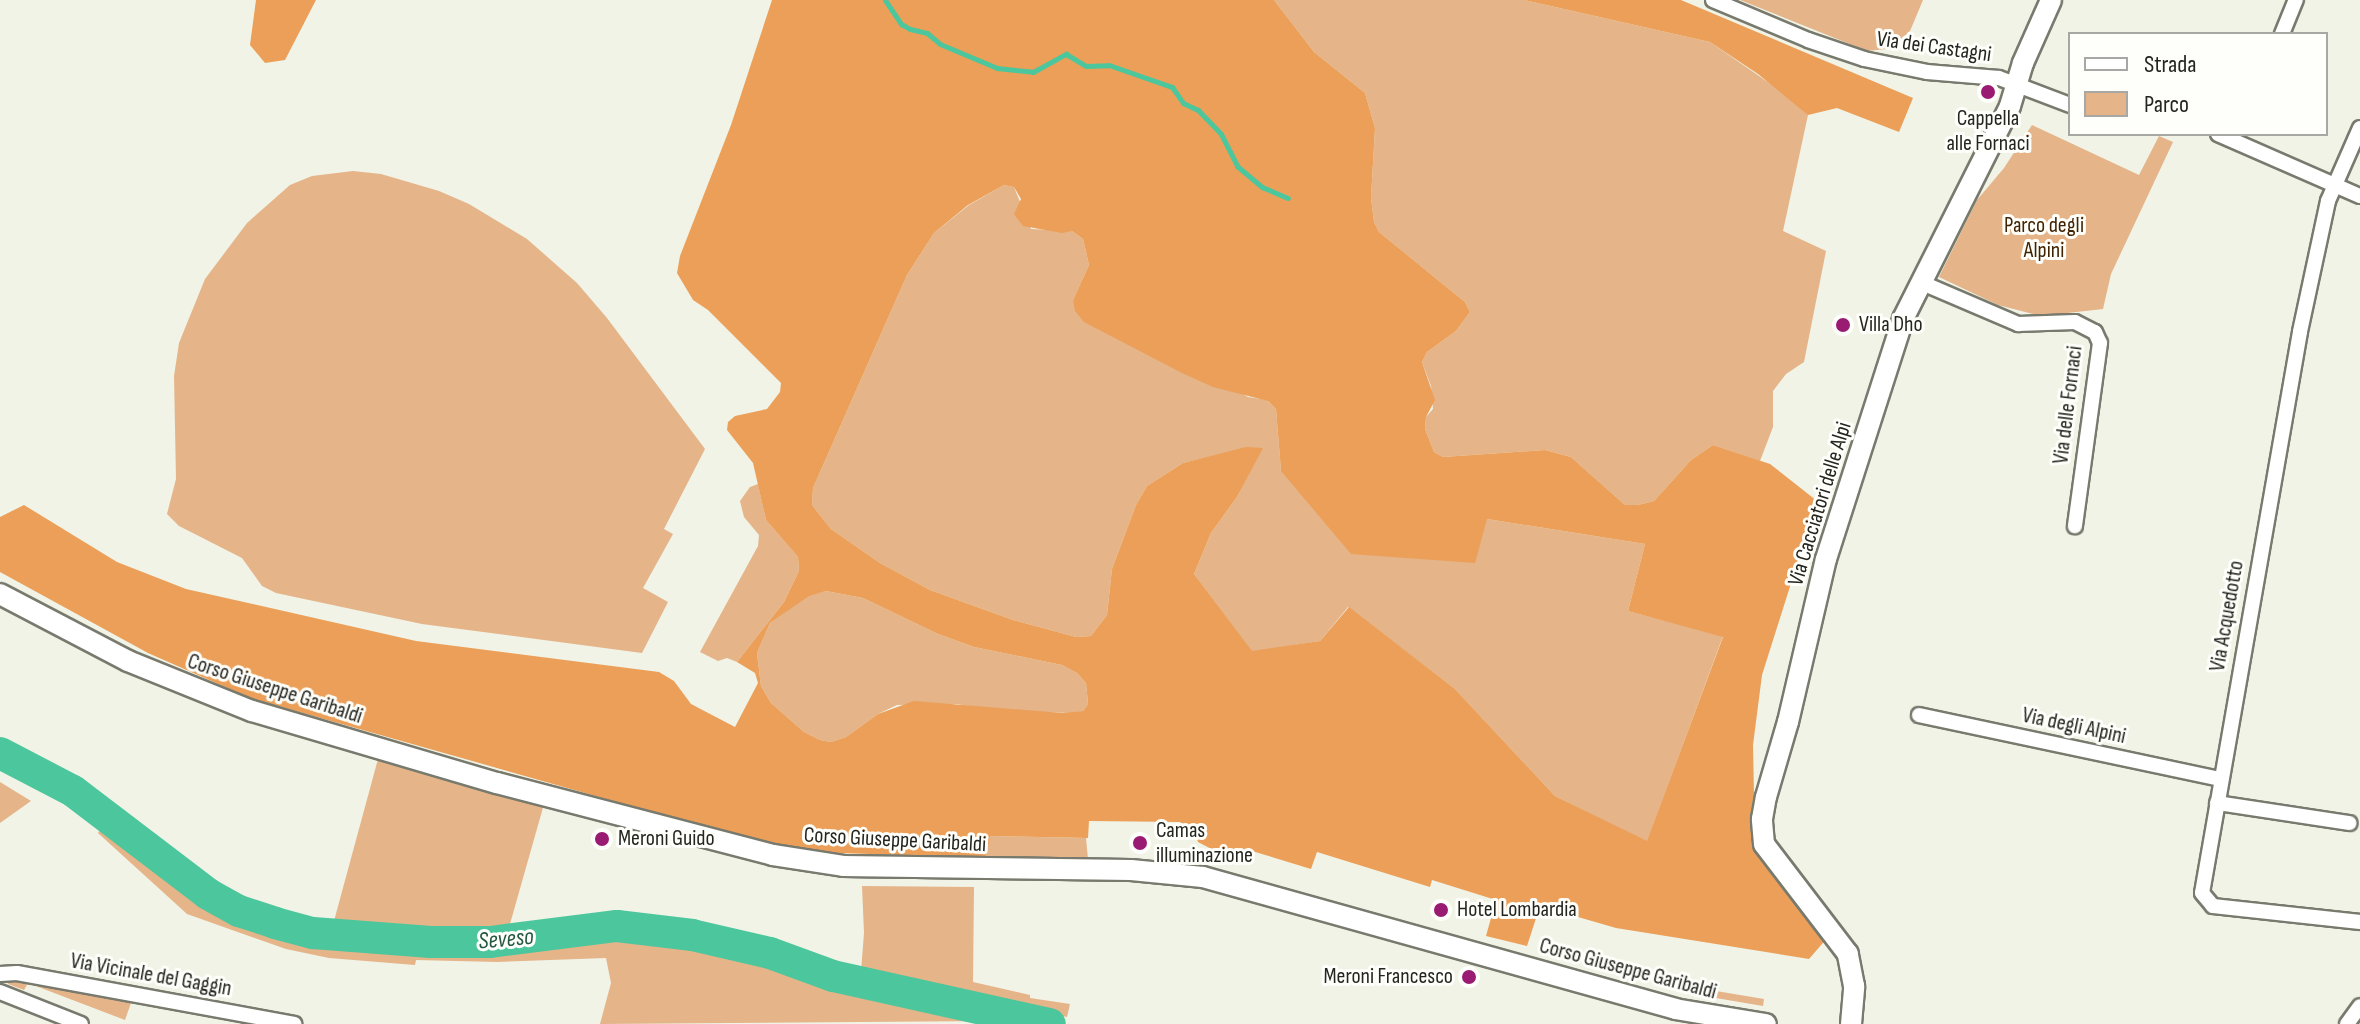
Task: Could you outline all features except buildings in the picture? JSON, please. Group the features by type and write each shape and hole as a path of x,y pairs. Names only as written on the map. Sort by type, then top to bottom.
{"main road":[{"name":"Via Cacciatori delle Alpi","path":"1851,1024 1854,986 1848,954 1775,862 1764,844 1762,819 1826,559 1903,319 2000,127 2051,0"},
{"name":"Corso Giuseppe Garibaldi","path":"0,594 128,661 252,711 497,783 773,855 843,866 1131,870 1203,877 1683,1011 1742,1023 1766,1024"},
{"path":"1584,983 1615,1005 1682,1024"}],"street":[{"name":"Via dei Castagni","path":"1713,0 1808,40 1864,59 1927,72 1978,74 2016,83 2068,104"},
{"path":"2283,32 2296,0"},
{"name":"Via Acquedotto","path":"2360,128 2334,185 2300,332 2202,890 2208,904 2360,922"},
{"path":"2238,138 2360,196"},
{"name":"Via delle Fornaci","path":"1920,282 2018,324 2075,322 2095,332 2100,343 2075,526"},
{"name":"Via degli Alpini","path":"1919,715 2220,779"},
{"path":"2217,803 2350,823"},
{"name":"Via Vicinale del Gaggin","path":"0,974 17,973 294,1024"},
{"path":"0,992 81,1024"},
{"path":"2347,1024 2360,1006"}],"green space":[{"path":"1274,0 1524,0 1710,42 1798,103 1808,115 1783,231 1826,251 1804,362 1786,374 1773,391 1773,427 1760,461 1713,445 1691,460 1654,501 1625,505 1571,457 1545,450 1443,457 1434,452 1425,429 1426,417 1433,409 1431,386 1422,362 1427,352 1456,331 1470,312 1465,302 1379,232 1374,222 1371,198 1375,128 1365,93 1314,52"},
{"path":"1740,0 1923,0 1910,31 1886,49 1867,51"},
{"name":"Parco degli Alpini","path":"2032,125 2139,175 2159,136 2173,142 2111,274 2103,309 2041,316 1998,305 1939,277 1977,200 2004,168"},
{"path":"353,171 381,174 439,191 469,204 527,239 577,283 607,318 705,449 664,529 673,534 643,588 668,602 642,653 422,624 276,593 262,586 242,558 179,526 167,514 176,479 174,376 179,343 205,279 247,223 290,185 312,176"},
{"path":"1004,185 1014,187 1031,229 1072,231 1083,239 1089,265 1073,300 1248,397 1267,400 1276,409 1281,471 1487,519 1645,544 1628,611 1723,636 1647,842 1555,796 1455,689 1348,607 1320,641 1252,652 1194,574 1211,533 1237,497 1262,448 1246,448 1183,463 1147,486 1136,505 1112,569 1107,615 1091,636 1076,637 1013,620 930,590 880,563 831,529 812,505 813,488 907,275 934,233 969,205"},
{"path":"758,484 766,520 798,557 799,571 784,602 737,662 727,658 718,661 700,652 758,546 759,535 744,517 740,501 750,487"},
{"path":"826,591 863,598 938,634 974,647 1062,665 1077,673 1086,683 1088,704 1083,711 1071,713 989,710 957,704 897,705 878,714 846,737 831,742 820,740 804,732 771,703 761,686 757,653 770,623 809,595"},
{"path":"378,759 544,804 508,931 460,932 334,921"},
{"path":"0,782 31,801 0,823"},
{"path":"102,827 203,906 228,918 313,942 463,954 624,938 684,944 722,951 835,988 992,1021 600,1024 611,983 606,958 497,962 416,960 415,965 329,958 286,949 187,914 98,833"},
{"path":"989,836 1086,838 1088,859 986,858"},
{"path":"862,886 974,887 973,982 1030,995 1030,998 1070,1004 1067,1017 861,971 864,933"},
{"path":"9,979 132,1000 125,1020 28,983 24,990 8,984"},
{"path":"1698,988 1764,999 1763,1006 1698,995"}],"shaded area":[{"path":"256,0 316,0 285,60 265,63 250,45"},
{"path":"772,0 1274,0 1314,52 1365,93 1375,128 1371,198 1374,222 1379,232 1465,302 1470,312 1456,331 1427,352 1422,362 1435,400 1426,417 1425,429 1434,452 1443,457 1545,450 1571,457 1625,505 1638,505 1654,501 1691,460 1713,445 1770,464 1817,501 1762,675 1753,745 1754,795 1750,818 1755,852 1828,937 1809,959 1616,928 1540,906 1527,946 1486,936 1496,900 1432,880 1430,887 1317,852 1311,869 1252,851 1249,860 1219,853 1198,842 1195,832 1180,822 1089,821 1088,838 990,836 986,858 811,852 751,840 250,698 148,653 0,572 0,517 24,505 117,562 186,589 416,641 659,672 674,681 691,704 735,727 758,683 755,673 737,662 784,602 799,571 798,557 766,520 753,463 727,430 728,422 735,416 767,409 780,392 781,383 708,310 693,300 677,273 680,256 731,125","holes":["1004,185 1014,187 1021,199 1014,214 1023,226 1062,233 1072,231 1083,239 1089,265 1073,300 1075,311 1084,322 1182,373 1213,387 1268,401 1276,409 1281,471 1351,554 1475,563 1487,519 1645,544 1628,611 1723,637 1647,841 1555,796 1455,689 1349,607 1320,641 1252,651 1194,574 1211,533 1237,497 1263,448 1246,447 1183,463 1147,486 1136,505 1112,569 1107,615 1091,636 1076,637 1013,620 930,590 880,563 831,529 812,505 813,488 907,275 934,233 968,205","826,591 863,598 938,634 974,647 1062,665 1077,673 1086,683 1088,704 1083,711 1063,713 914,701 878,714 846,737 831,742 820,740 804,732 771,703 761,686 757,653 770,623 809,596"]},
{"path":"1524,0 1681,0 1913,98 1899,132 1837,108 1808,115 1758,74 1710,42"}],"waterway":[{"path":"885,0 901,24 927,33 940,44 997,68 1033,72 1066,54 1086,66 1109,65 1172,87 1183,103 1198,110 1221,134 1237,166 1262,187 1288,198"},
{"name":"Seveso","path":"0,753 73,791 208,894 239,911 313,933 431,942 490,942 617,926 692,935 770,953 833,976 1050,1024"}],"place":[{"name":"Cappella alle Fornaci","path":"1988,92"},
{"name":"Villa Dho","path":"1843,325"},
{"name":"Meroni Guido","path":"602,839"},
{"name":"Camas illuminazione","path":"1140,843"},
{"name":"Hotel Lombardia","path":"1441,910"},
{"name":"Meroni Francesco","path":"1469,977"}]}
